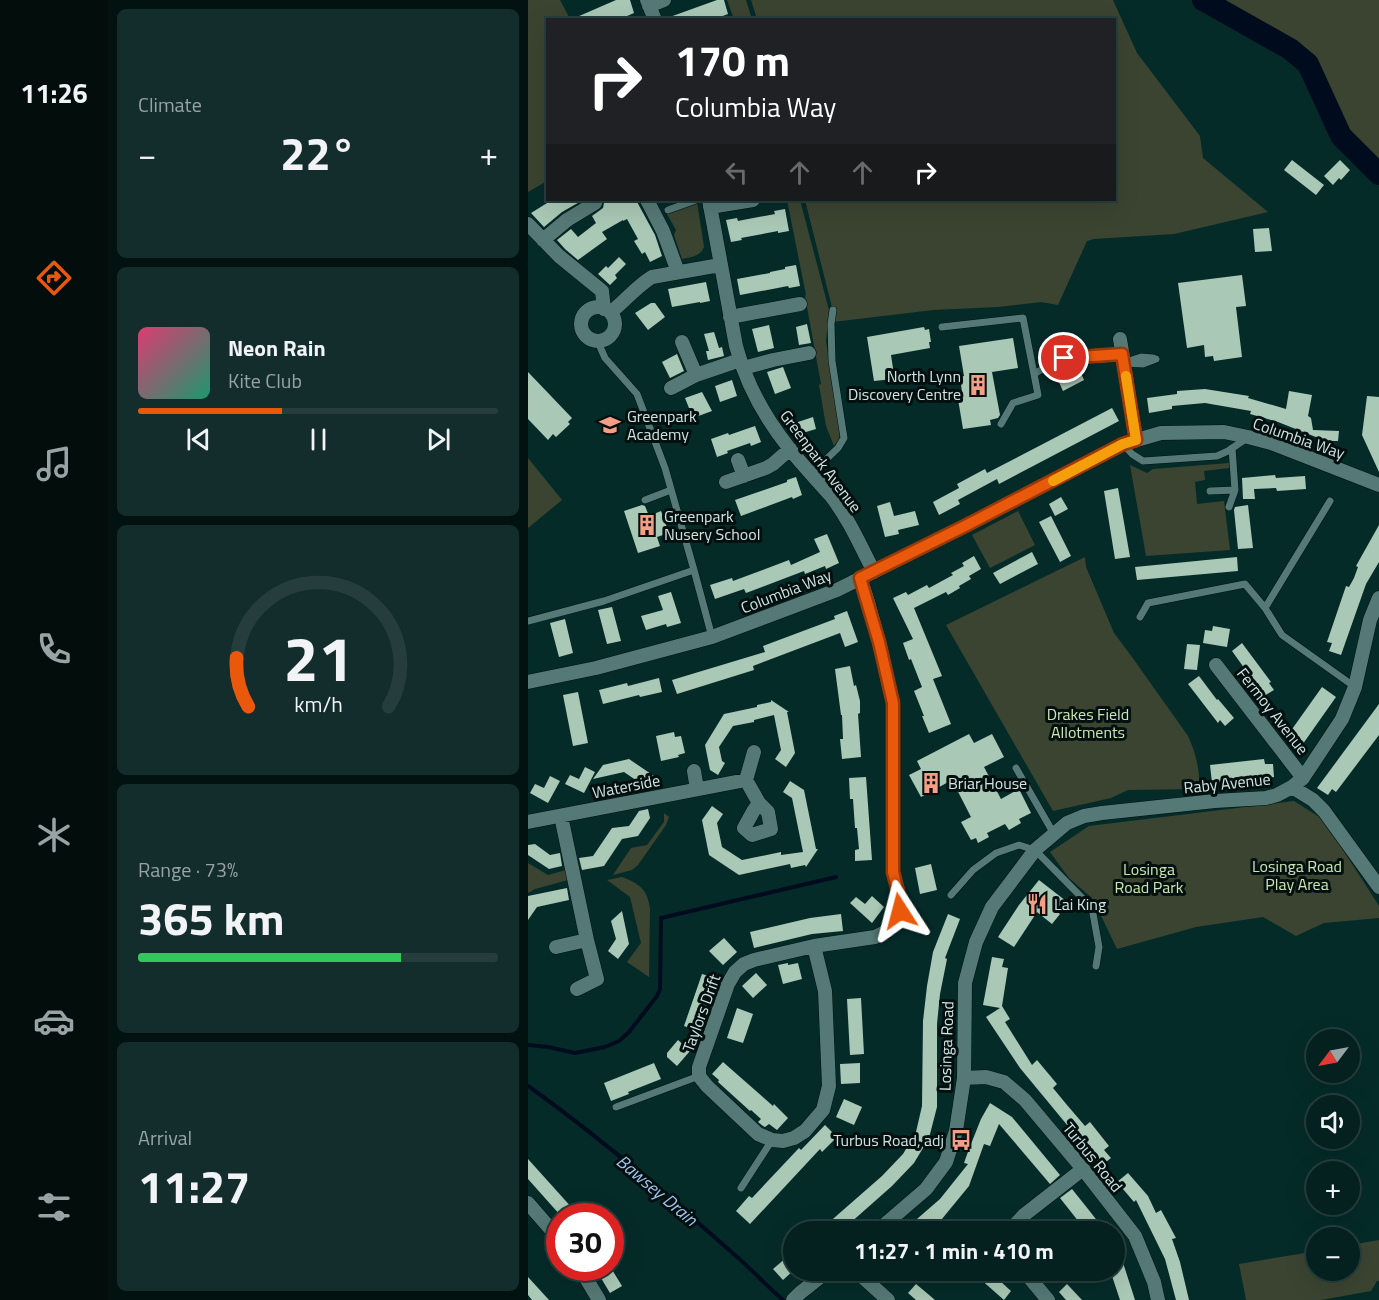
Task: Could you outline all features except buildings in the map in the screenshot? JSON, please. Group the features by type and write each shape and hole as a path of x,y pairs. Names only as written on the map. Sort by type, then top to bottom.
{"street":[{"path":"654,18 648,3 664,0"},
{"path":"648,201 663,231 678,272"},
{"path":"709,203 738,201"},
{"path":"543,240 567,220 595,203"},
{"name":"Greenpark Avenue","path":"709,203 730,317 742,364 763,411 790,450 832,498 874,572"},
{"path":"528,224 559,256 602,291 608,310 615,319 615,327 606,340 598,342 591,340 581,328 584,314 590,309 597,307 608,310 624,301 642,283 652,277 720,265"},
{"path":"730,317 800,304"},
{"path":"1120,339 1130,442"},
{"path":"682,342 696,375"},
{"path":"671,388 696,375 742,364 809,353"},
{"path":"1040,371 1064,358 1123,358"},
{"name":"Columbia Way","path":"528,682 596,668 712,637 837,590 1130,442 1161,433 1224,432 1248,437 1271,443 1379,485"},
{"path":"726,482 766,468 790,450"},
{"path":"738,460 744,476"},
{"name":"Taylors Drift","path":"772,1140 758,1134 699,1076 699,1067 728,984 735,972 744,964 754,960 814,946 875,937 886,931 896,921 900,911 900,899 893,872 893,703 879,642 860,578"},
{"path":"1298,783 1342,719 1355,687 1379,598"},
{"name":"Fermoy Avenue","path":"1216,665 1298,783 1324,811 1379,887"},
{"path":"754,752 746,780 759,803"},
{"path":"694,771 697,789"},
{"name":"Waterside","path":"528,822 746,780"},
{"name":"Raby Avenue","path":"1035,850 1067,823 1084,816 1215,801 1266,798 1277,795 1298,783"},
{"path":"561,816 597,979 577,989"},
{"name":"Losinga Road","path":"889,1221 926,1189 946,1162 956,1131 964,1078 964,983 976,942 992,907 1035,850"},
{"path":"556,946 587,940"},
{"path":"772,1140 783,1141 794,1138 805,1131 823,1110 828,1097 825,991 814,946"},
{"name":"Turbus Road","path":"964,1078 986,1077 1005,1082 1025,1100 1136,1236 1154,1282 1158,1300"},
{"path":"1018,1221 1083,1169"},
{"path":"528,1203 546,1224"},
{"path":"587,1281 599,1300"},
{"path":"797,1297 816,1281"},
{"path":"867,1281 888,1300"},
{"path":"1032,1281 1048,1300"}],"lane":[{"path":"668,210 693,201"},
{"path":"811,474 838,448 844,438 832,361 833,309"},
{"path":"942,327 1023,318 1040,371 1038,395 1013,403 1001,424"},
{"path":"598,342 605,358 637,394 665,468 712,637"},
{"path":"1130,442 1132,454 1143,461 1217,456 1248,437"},
{"path":"1229,507 1235,490 1232,448"},
{"path":"645,500 671,490"},
{"path":"1210,491 1235,490"},
{"path":"1265,608 1330,501"},
{"path":"528,621 604,600 694,570"},
{"path":"1140,617 1148,603 1245,584 1265,608 1282,635 1355,687"},
{"path":"1017,768 1054,834"},
{"path":"951,895 973,870 996,853 1019,845 1035,850 1092,908 1099,947 1096,966"},
{"path":"616,1107 699,1076"},
{"path":"741,1188 772,1140"}],"green space":[{"path":"528,0 560,0 569,18 546,18 546,182 528,192"},
{"path":"727,0 746,0 752,18 734,18"},
{"path":"751,0 1113,0 1137,53 1200,136 1203,158 1268,212 1174,234 1087,241 1058,305 1041,302 998,307 933,310 833,322 831,303 805,201 1116,201 1116,18 757,18"},
{"path":"1203,0 1379,0 1379,174 1341,136 1308,64 1290,49"},
{"path":"787,201 800,201 829,310 826,341 840,432 839,439 834,446 826,426 806,295"},
{"path":"697,202 704,247 697,255 682,259 674,235 676,230 667,214"},
{"path":"528,458 562,500 528,528"},
{"path":"1229,463 1229,468 1204,471 1205,480 1195,482 1197,504 1224,501 1230,550 1146,556 1130,465 1147,473 1153,469"},
{"path":"1018,511 1035,545 990,568 972,535"},
{"name":"Drakes Field Allotments","path":"1085,557 1086,567 1114,633 1188,736 1197,762 1199,789 1128,790 1111,798 1053,811 946,625"},
{"name":"Losinga Road Park","path":"1294,801 1324,820 1379,906 1379,918 1324,923 1296,936 1263,917 1196,927 1117,949 1093,899 1069,878 1050,852 1089,826"},
{"path":"664,813 669,817 666,825 638,865 632,870 613,875 631,848 647,845 664,822"},
{"path":"528,863 548,875 566,870 568,880 528,893"},
{"path":"622,877 642,888 649,902 649,977 627,962 641,943 630,897 607,880"},
{"path":"1379,1240 1379,1281 1371,1291 1321,1300 1246,1300 1239,1264 1306,1253 1306,1281 1360,1281 1360,1243"}],"waterway":[{"path":"1203,0 1290,49 1308,64 1341,136 1379,174"},
{"path":"528,1045 575,1053 605,1047 619,1041 629,1032 660,989 661,918 836,877"},
{"name":"Bawsey Drain","path":"528,1086 634,1168 783,1300"}],"slow traffic":[{"path":"1053,481 1123,444 1136,440 1126,376"}],"place":[{"name":"North Lynn Discovery Centre","path":"978,385"},
{"name":"Greenpark Academy","path":"610,425"},
{"name":"Greenpark Nusery School","path":"647,525"},
{"name":"Briar House","path":"931,783"},
{"name":"Lai King","path":"1037,904"},
{"name":"Turbus Road, adj","path":"961,1140"}],"route":[{"path":"900,911 900,899 893,872 893,703 879,642 860,578 1123,444 1136,440 1122,354 1064,358"}],"park label":[{"name":"Losinga Road Play Area","path":"1297,875"}]}
